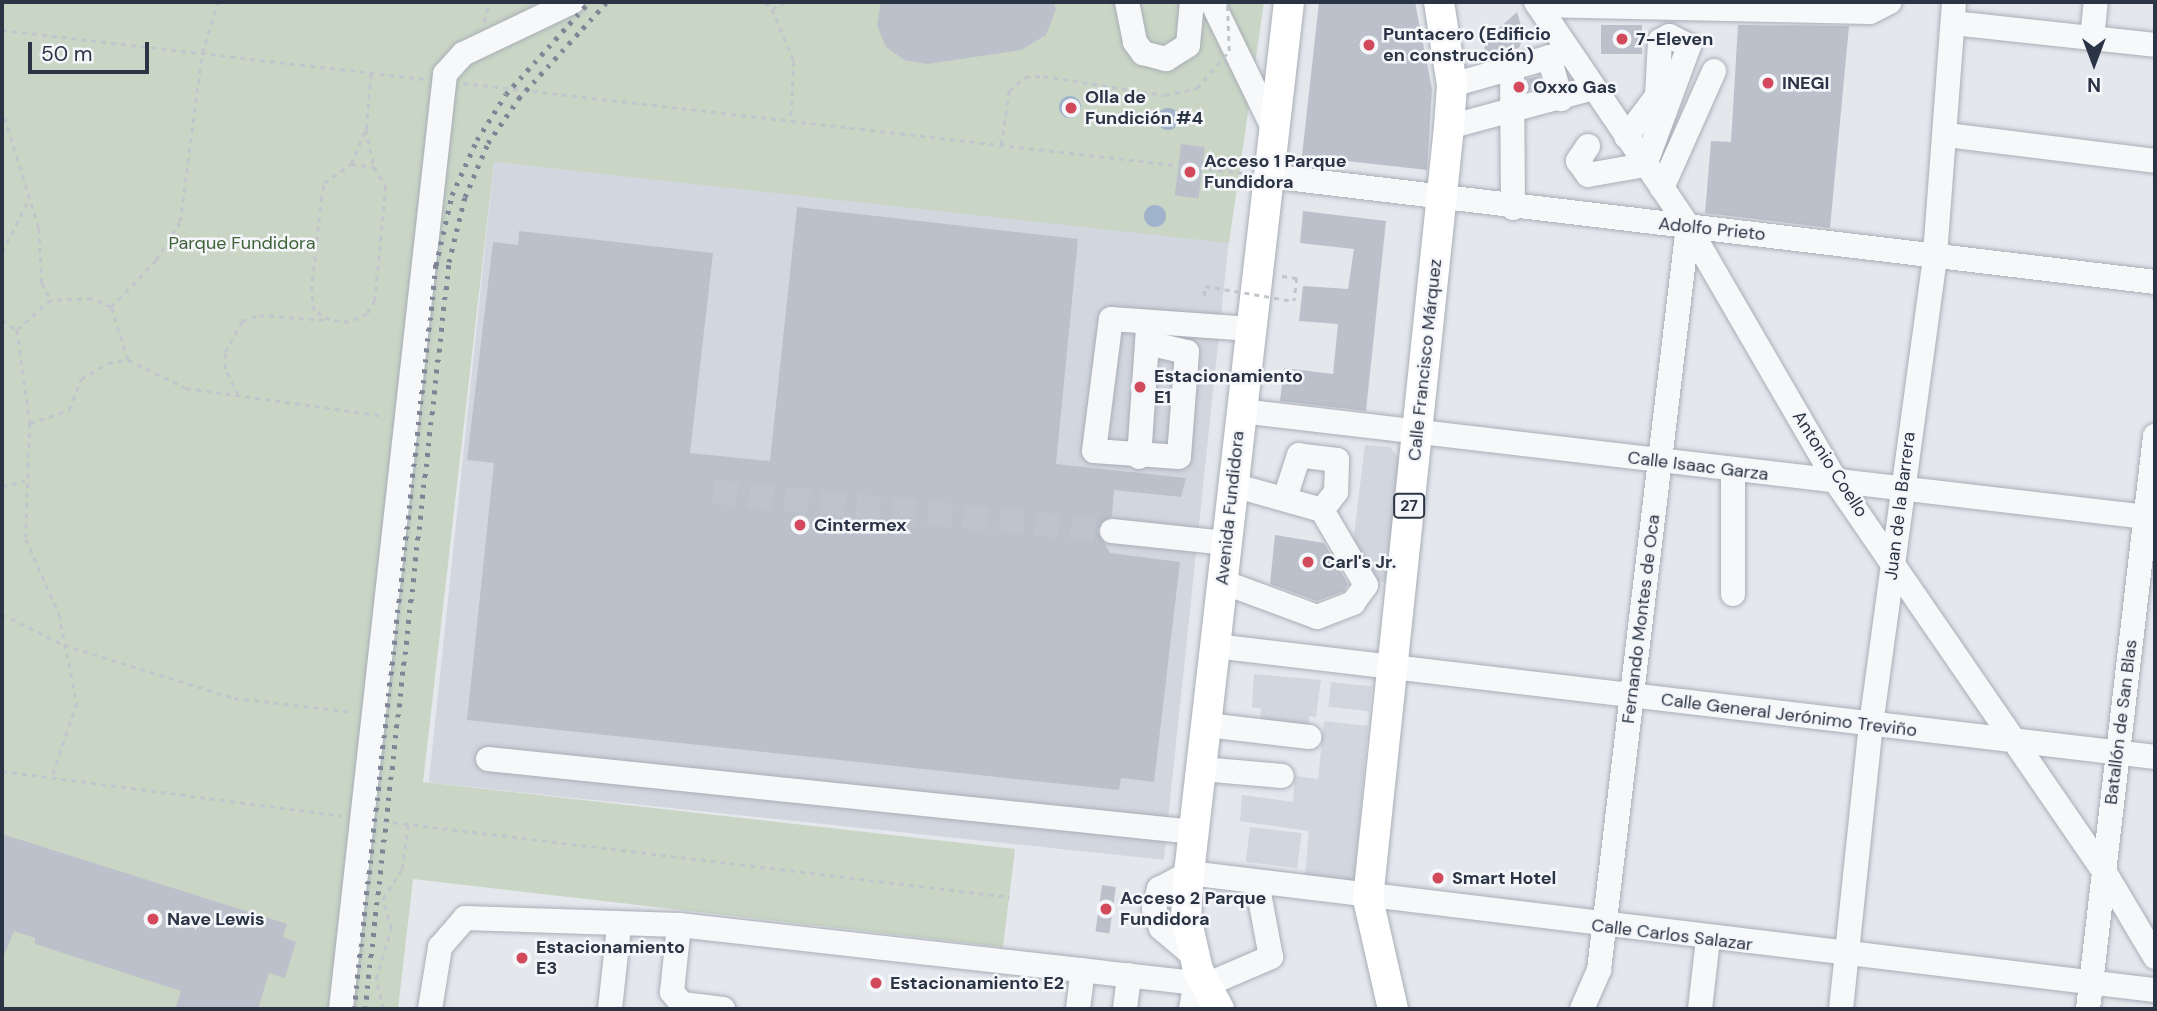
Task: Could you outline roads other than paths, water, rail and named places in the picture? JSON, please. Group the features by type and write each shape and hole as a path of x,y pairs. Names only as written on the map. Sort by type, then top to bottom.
{"main road":[{"name":"Avenida Fundidora","path":"1201,986 1186,917 1189,873 1289,2"},
{"name":"Calle Francisco Márquez","path":"1393,1009 1368,899 1449,127 1452,85 1439,2"}],"street":[{"path":"341,1009 445,81 449,66 463,54 572,2"},
{"path":"1127,2 1135,42 1143,53 1166,59 1188,45 1192,2"},
{"path":"1212,2 1275,132"},
{"path":"1537,3 1750,6 1870,12 1890,2"},
{"path":"2092,38 2096,2"},
{"name":"Antonio Coello","path":"1537,3 1558,55 1594,88 1688,226 1838,483 1893,557 2010,740 2104,871 2155,957"},
{"path":"1954,12 2092,38 2155,45"},
{"name":"Juan de la Barrera","path":"1841,1009 1871,725 1900,490 1935,255 1947,135 1954,12"},
{"path":"1452,85 1558,55 1561,99"},
{"path":"1512,68 1513,208"},
{"path":"1662,188 1714,71"},
{"path":"1449,127 1512,114 1594,88"},
{"path":"1588,146 1578,160 1588,175 1645,165 1662,101 1626,137"},
{"path":"1947,135 2155,161"},
{"name":"Adolfo Prieto","path":"1269,176 1513,208 1688,226 2155,282"},
{"name":"Fernando Montes de Oca","path":"1582,1009 1599,970 1688,226"},
{"path":"1120,318 1148,332 1182,348 1187,358 1179,457 1139,457 1094,451 1106,327 1120,318"},
{"path":"1148,332 1250,336"},
{"path":"1139,457 1148,332"},
{"name":"Calle Isaac Garza","path":"1241,411 2150,518"},
{"path":"1322,510 1336,492 1338,424"},
{"name":"Batallón de San Blas","path":"2088,1009 2118,752 2150,518 2155,436"},
{"path":"1286,498 1299,455 1337,460"},
{"path":"1732,594 1733,471"},
{"path":"1223,582 1317,617 1353,603 1366,585 1322,510 1233,485"},
{"path":"1112,531 1227,543"},
{"name":"Calle General Jerónimo Treviño","path":"1215,646 2155,757"},
{"path":"1207,725 1309,737"},
{"path":"488,759 1194,832"},
{"path":"1202,769 1282,776"},
{"name":"Calle Carlos Salazar","path":"1189,873 1368,899 1846,956 2091,980 2155,990"},
{"path":"1174,1009 1201,986 1271,957 1257,883"},
{"path":"430,1009 440,947 465,918 679,925 1129,975 1201,986"},
{"path":"610,1009 612,922"},
{"path":"679,925 672,992 682,1004 723,1009"},
{"path":"1700,1009 1708,939"},
{"path":"1078,1009 1083,970"},
{"path":"1591,1009 1599,970"},
{"path":"1125,1009 1129,975"}],"water":[{"path":"1070,96 1078,99 1081,107 1078,115 1070,118 1062,115 1059,107 1062,99"},
{"path":"1168,108 1176,111 1179,119 1176,127 1168,130 1160,127 1157,119 1160,111"},
{"path":"1155,205 1163,208 1166,216 1163,224 1155,227 1147,224 1144,216 1147,208"}],"tunnel":[{"path":"713,492 1112,531"}],"railway":[{"path":"354,1009 436,265 452,195 477,140 506,94 589,2"},
{"path":"365,1009 449,262 465,197 488,143 519,98 607,2"}],"place":[{"name":"7-Eleven","path":"1622,39"},
{"name":"Puntacero (Edificio en construcción)","path":"1369,45"},
{"name":"INEGI","path":"1768,83"},
{"name":"Oxxo Gas","path":"1519,87"},
{"name":"Olla de Fundición #4","path":"1071,108"},
{"name":"Acceso 1 Parque Fundidora","path":"1190,172"},
{"name":"Estacionamiento E1","path":"1140,387"},
{"name":"Cintermex","path":"800,525"},
{"name":"Carl's Jr.","path":"1308,562"},
{"name":"Smart Hotel","path":"1438,878"},
{"name":"Acceso 2 Parque Fundidora","path":"1106,909"},
{"name":"Nave Lewis","path":"153,919"},
{"name":"Estacionamiento E3","path":"522,958"},
{"name":"Estacionamiento E2","path":"876,983"}],"park label":[{"name":"Parque Fundidora","path":"242,243"}]}
